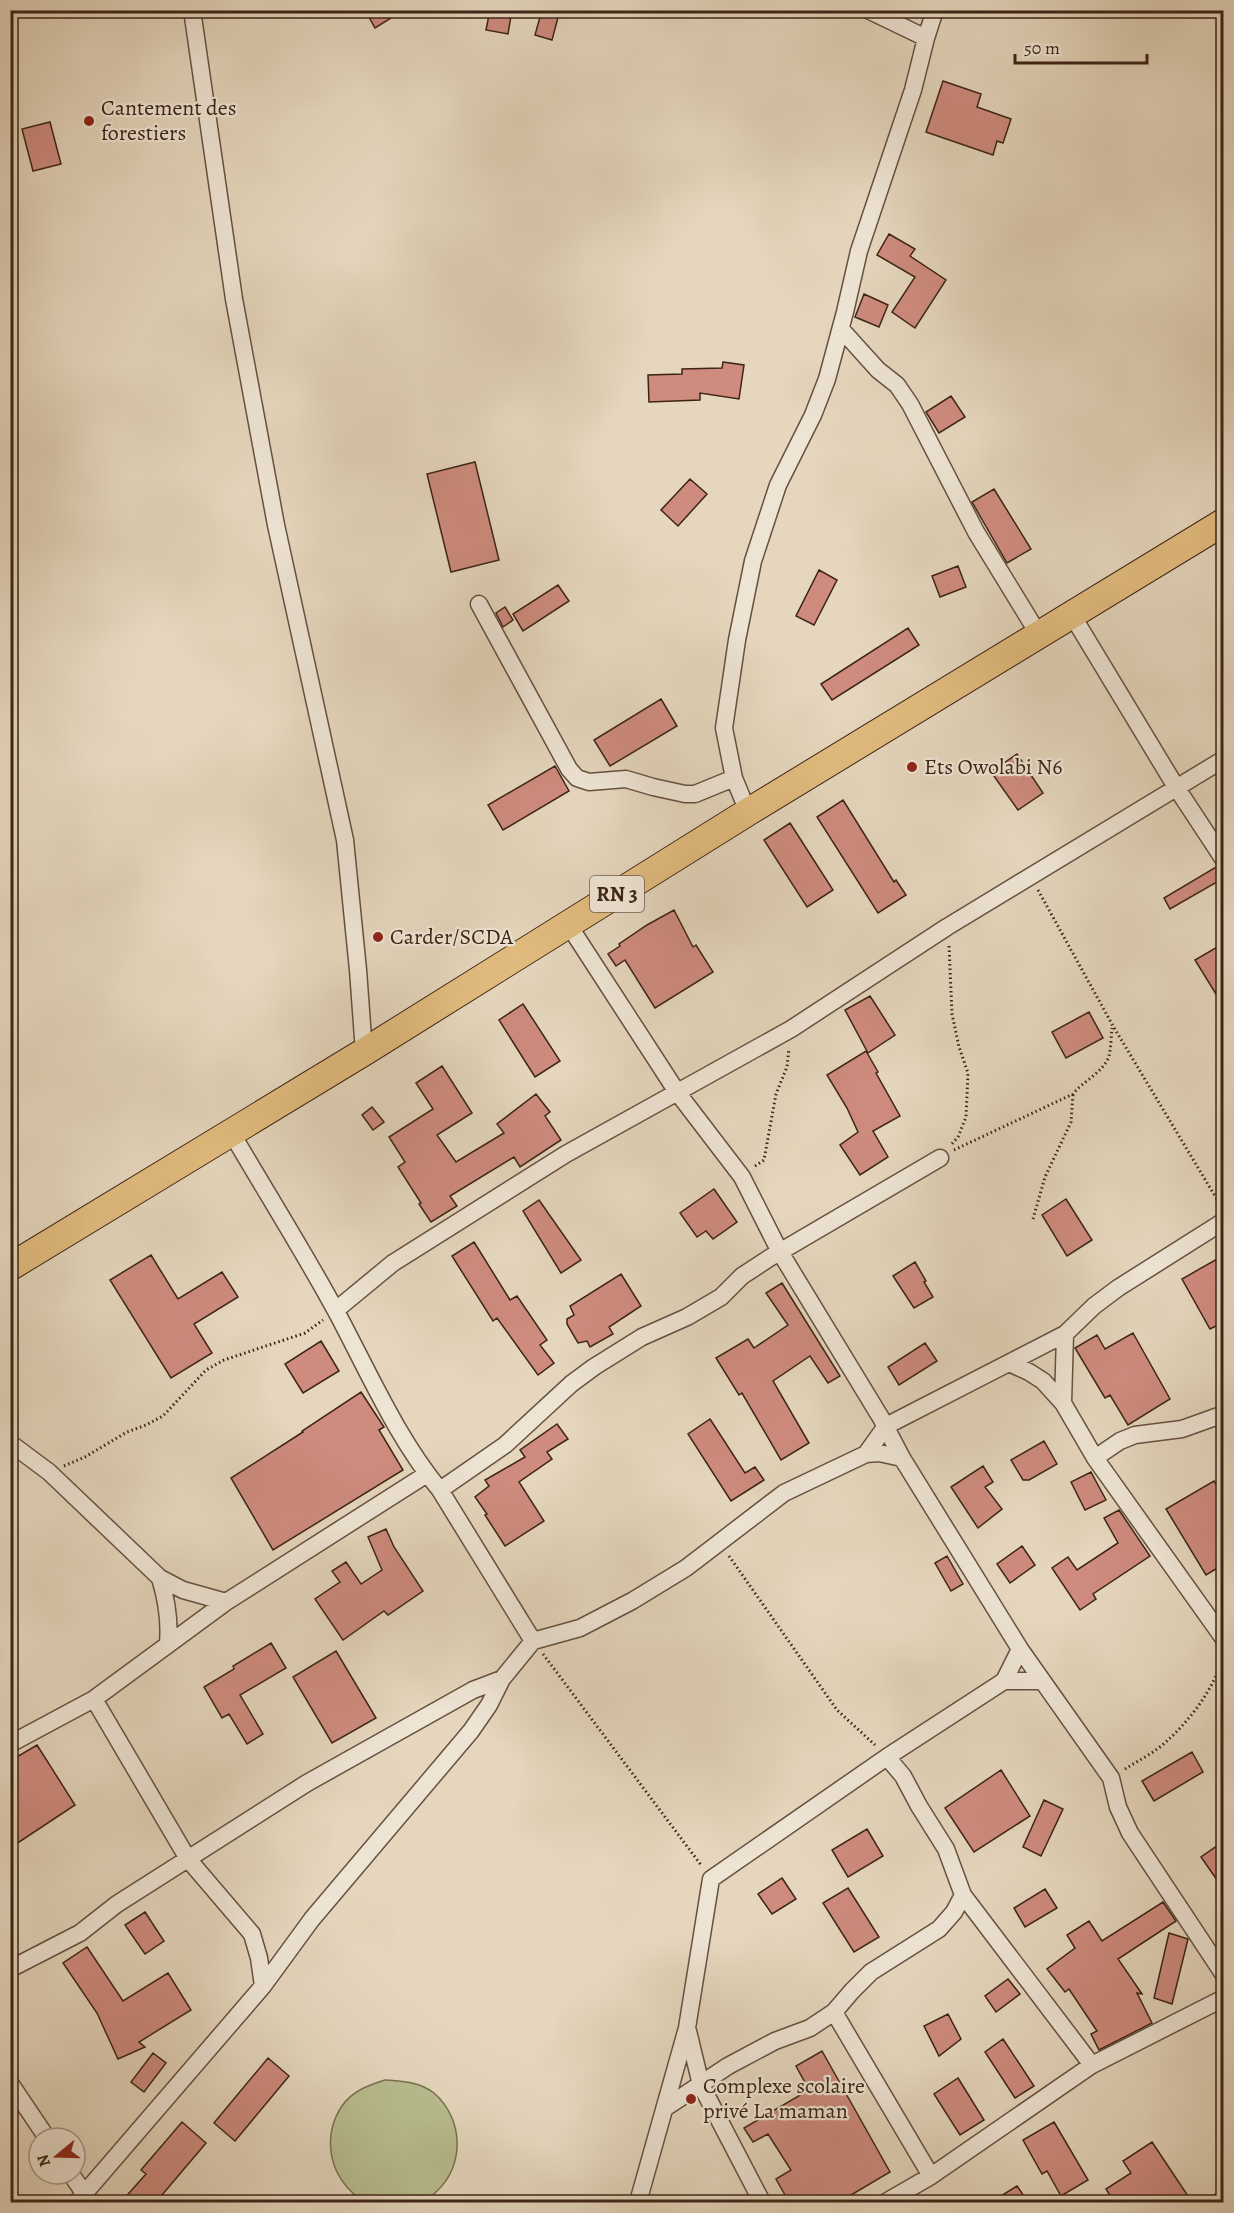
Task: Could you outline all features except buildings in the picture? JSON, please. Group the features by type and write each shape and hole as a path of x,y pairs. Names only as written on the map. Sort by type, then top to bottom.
{"main road":[{"name":"RN 3","path":"10,1267 1224,522"}],"street":[{"path":"192,10 234,300 276,525 345,840 358,970 363,1052"},
{"path":"868,10 926,38"},
{"path":"748,812 734,778 724,728 737,640 753,561 778,485 813,415 827,379 859,251 914,90 935,10"},
{"path":"841,329 878,370 897,385 910,404 976,532 1039,635"},
{"path":"478,604 569,769 577,778 589,782 626,779 653,787 695,794 734,778"},
{"path":"1072,615 1224,860"},
{"path":"336,1310 393,1263 566,1154 791,1029 947,927 1176,786 1224,759"},
{"path":"568,924 677,1092 742,1177 780,1252 886,1426 902,1458 1020,1649 1111,1778 1118,1807 1130,1833 1224,1975"},
{"path":"231,1132 336,1310 388,1410 533,1641"},
{"path":"440,1490 504,1445 594,1366 642,1337 687,1317 721,1297 742,1276 940,1158"},
{"path":"866,1454 886,1426 1065,1334 1094,1306 1118,1288 1224,1221"},
{"path":"1063,1403 1065,1334"},
{"path":"1009,1363 1029,1371 1043,1381 1063,1403 1095,1458 1224,1639"},
{"path":"1095,1458 1120,1441 1135,1435 1182,1429 1224,1414"},
{"path":"10,1443 49,1472 160,1578 183,1590 226,1602"},
{"path":"80,2198 263,1986 312,1919 471,1731 489,1705 502,1679 533,1641 580,1628 632,1601 686,1568 784,1493 866,1454 879,1453 902,1458"},
{"path":"10,1744 94,1699 226,1602 427,1474"},
{"path":"160,1578 168,1606 170,1624 168,1643"},
{"path":"638,2202 687,2028 711,1879 887,1756 1004,1681 1020,1649"},
{"path":"10,1969 80,1933 117,1904 307,1783 429,1713 473,1690 502,1679"},
{"path":"1004,1681 1041,1681"},
{"path":"94,1699 188,1859 252,1934 259,1958 263,1986"},
{"path":"903,1776 909,1744"},
{"path":"887,1756 903,1776 946,1849 963,1895 1092,2065"},
{"path":"665,2108 728,2066 775,2041 810,2028 834,2012 871,1972 939,1929 954,1912 963,1895"},
{"path":"886,2202 931,2176 1092,2065 1224,1998"},
{"path":"834,2012 931,2176"},
{"path":"687,2028 701,2085 762,2202"},
{"path":"10,2083 39,2126"},
{"path":"1219,2202 1224,2199"}],"path":[{"path":"1030,876 1113,1026 1224,1210"},
{"path":"940,1158 958,1137 966,1117 968,1073 959,1047 952,1014 947,927"},
{"path":"940,1158 987,1133 1073,1094 1080,1084 1096,1073 1108,1058 1113,1026"},
{"path":"742,1177 764,1160 776,1094 787,1068 791,1029"},
{"path":"1034,1219 1045,1178 1071,1122 1073,1094"},
{"path":"49,1472 85,1457 127,1432 163,1416 206,1370 224,1360 305,1333 336,1310"},
{"path":"720,1543 837,1710 887,1756"},
{"path":"533,1641 711,1879"},
{"path":"1111,1778 1167,1742 1188,1718 1206,1693 1221,1664 1223,1647"}],"green space":[{"path":"385,2080 417,2084 429,2089 444,2104 455,2129 456,2156 452,2169 436,2192 421,2202 395,2204 363,2200 357,2197 340,2178 332,2158 333,2126 342,2106 356,2092"}],"place":[{"name":"Cantement des forestiers","path":"89,121"},
{"name":"Ets Owolabi N6","path":"912,767"},
{"name":"Carder/SCDA","path":"378,937"},
{"name":"Complexe scolaire privé La maman","path":"691,2099"}]}
